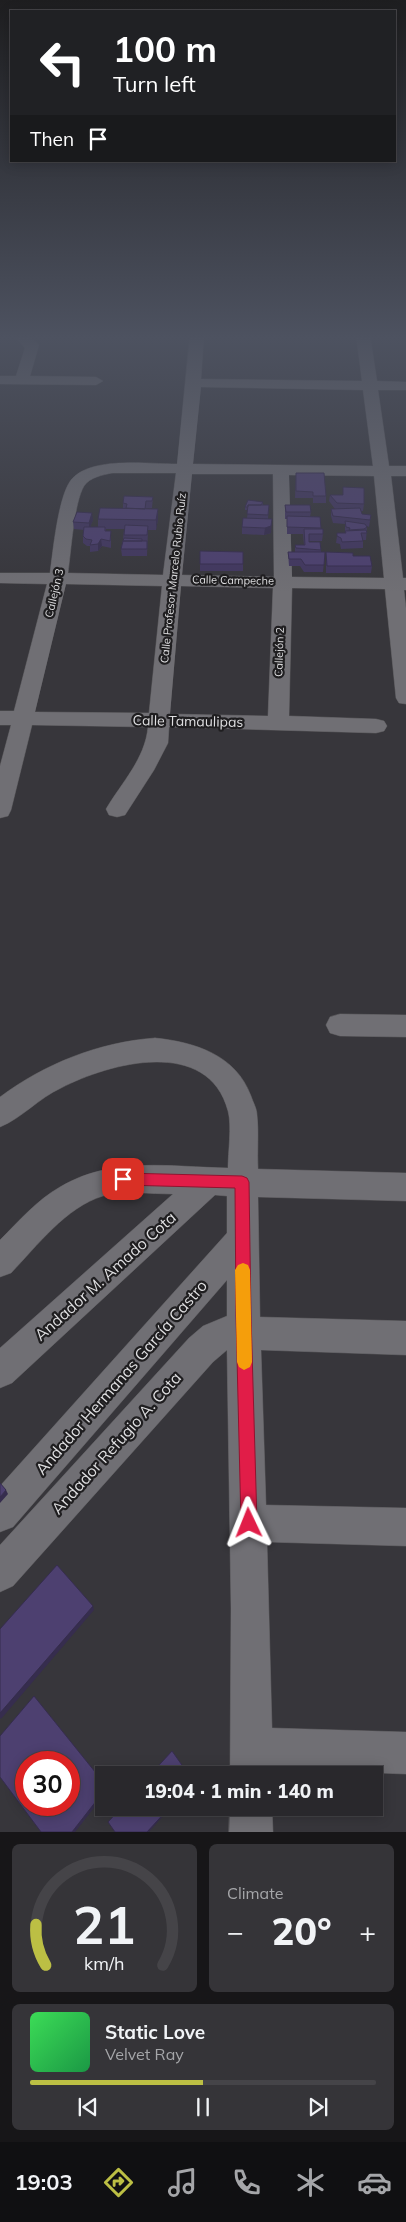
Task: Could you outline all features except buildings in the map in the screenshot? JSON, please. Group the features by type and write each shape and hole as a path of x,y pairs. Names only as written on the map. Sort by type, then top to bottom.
{"street":[{"name":"Calle Profesor Marcelo Rubio Ruíz","path":"117,809 157,743 172,579 190,420"},
{"path":"375,420 400,584 406,698"},
{"name":"Callejón 3","path":"0,810 58,578 70,502 80,480 88,474 102,469 184,468 406,471"},
{"name":"Callejón 2","path":"278,723 279,648 283,582 281,469"},
{"name":"Calle Campeche","path":"0,578 172,579 400,584"},
{"name":"Calle Tamaulipas","path":"0,718 376,726"},
{"path":"340,1025 406,1026"},
{"path":"0,1114 48,1080 114,1056 158,1049 200,1058 223,1074 240,1100 243,1113 226,1182 242,1239 249,1523 251,1761 406,1753"},
{"path":"0,1262 65,1200 103,1181 123,1179 406,1187"},
{"name":"Andador M. Amado Cota","path":"0,1371 226,1182"},
{"name":"Andador Hermanas García Castro","path":"0,1514 242,1239"},
{"name":"Andador Refugio A. Cota","path":"0,1573 201,1350 215,1338 228,1333 244,1332 406,1338"},
{"path":"249,1523 406,1527"},
{"path":"251,1816 251,1832"}],"slow traffic":[{"path":"243,1270 244,1362"}],"route":[{"path":"123,1179 242,1182 243,1316 249,1523"}]}
